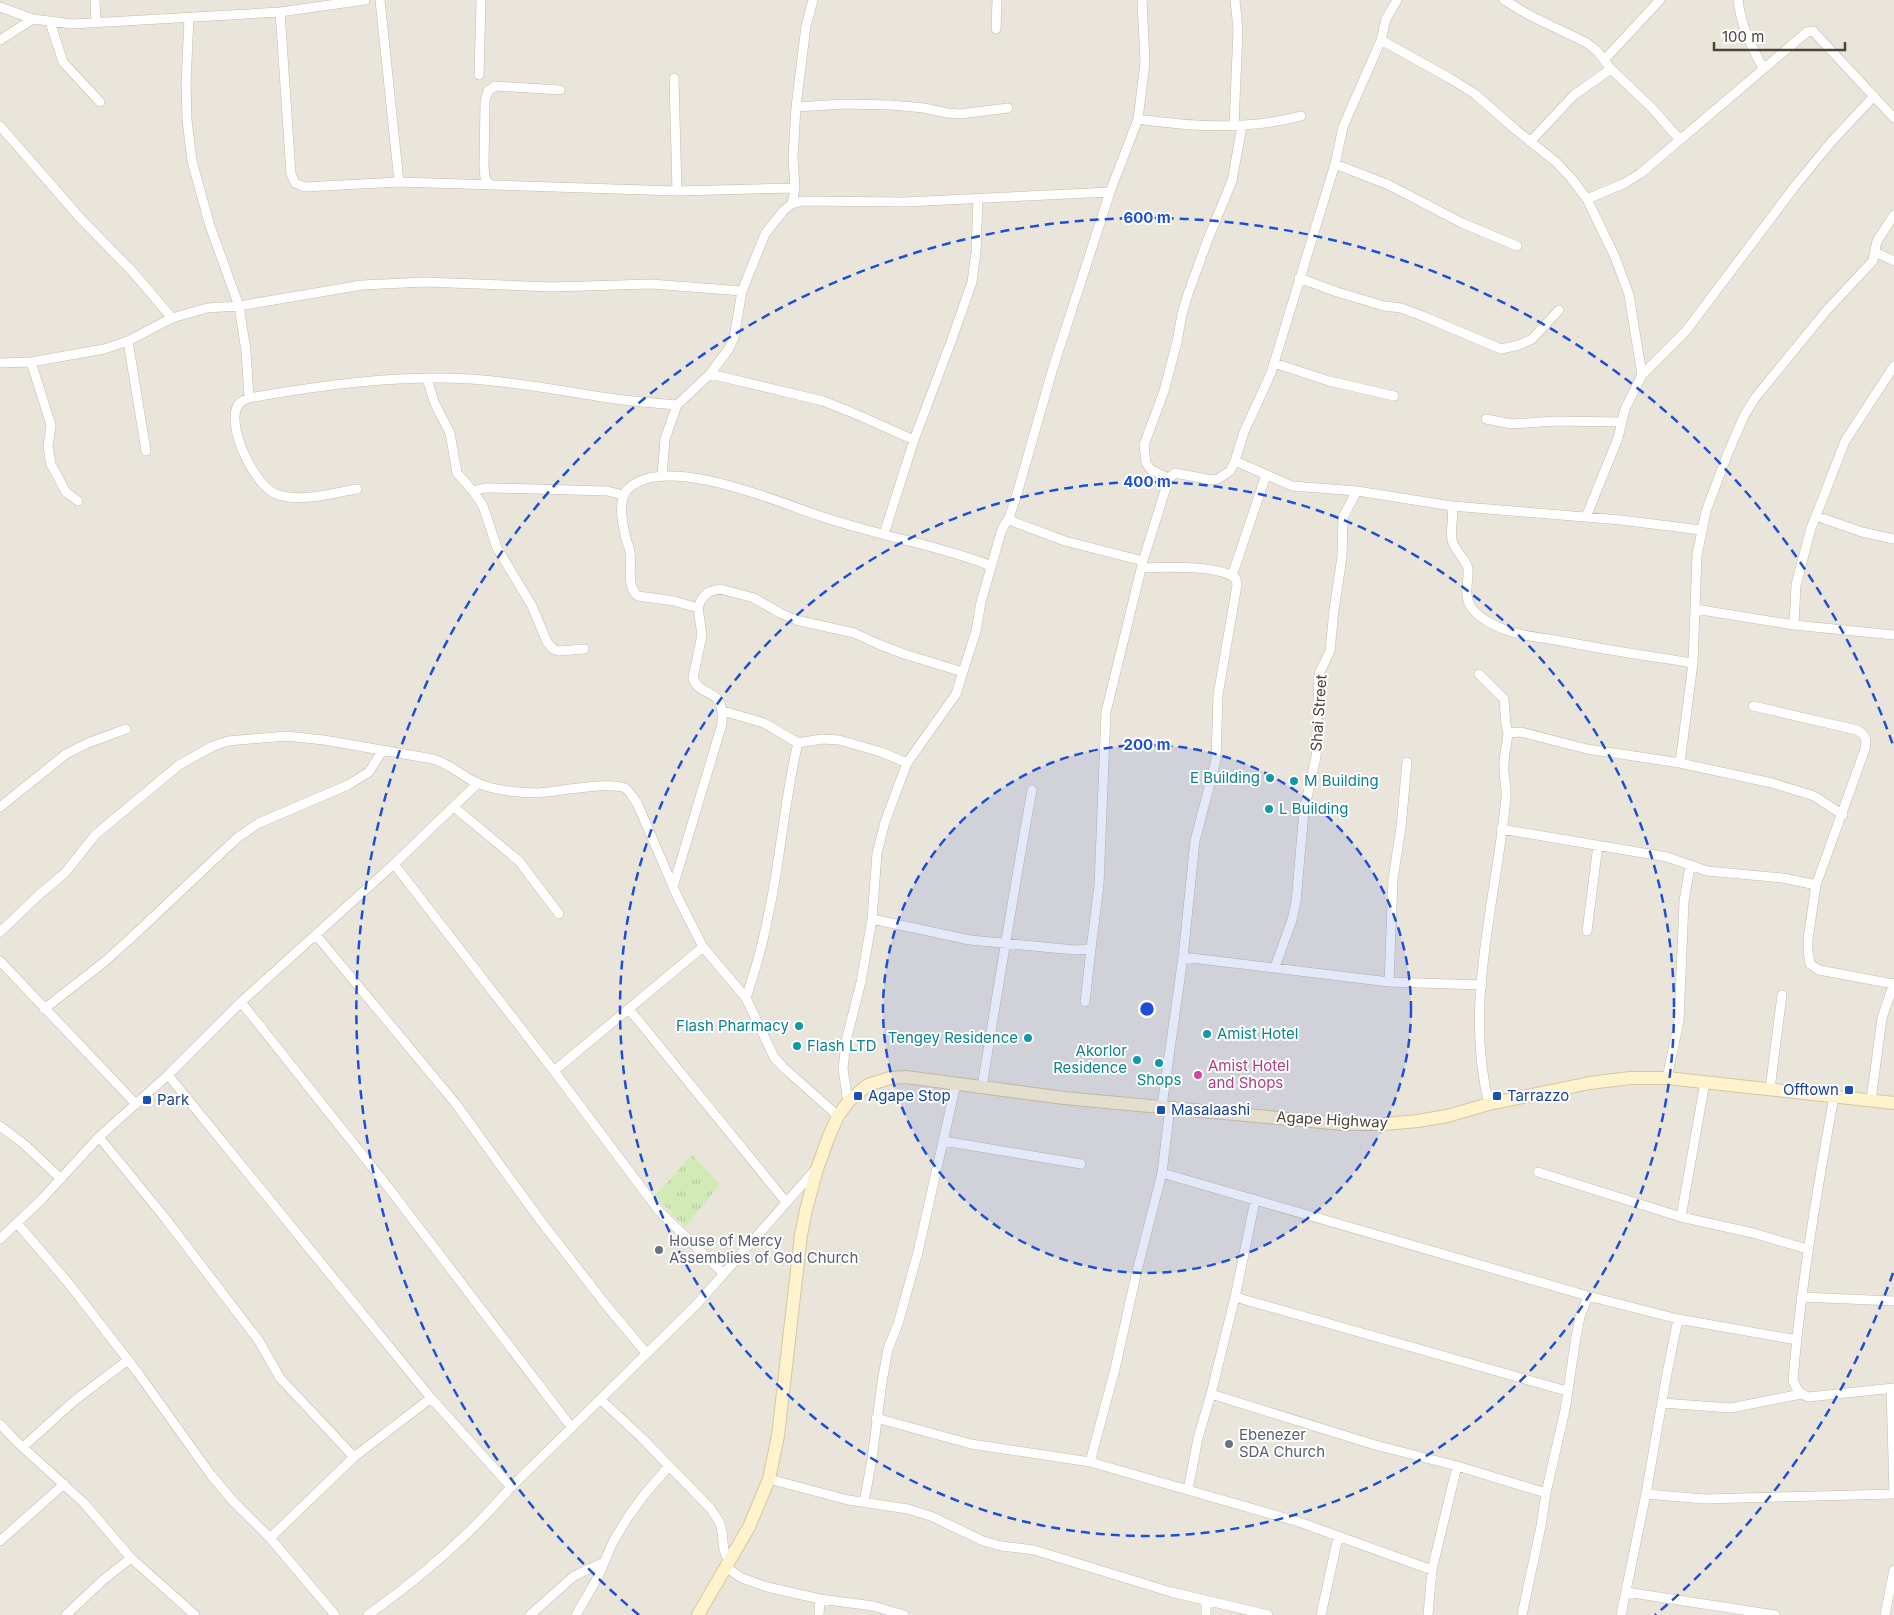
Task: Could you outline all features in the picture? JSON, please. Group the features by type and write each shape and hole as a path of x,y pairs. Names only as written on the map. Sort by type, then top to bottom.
{"street":[{"path":"95,0 96,22"},
{"path":"0,8 33,19 50,22 96,22 280,12 365,0"},
{"path":"380,0 399,182"},
{"path":"479,75 482,0"},
{"path":"792,204 795,188 793,158 796,107 806,26 812,0"},
{"path":"996,29 997,0"},
{"path":"848,1102 843,1069 846,1041 860,989 872,919 877,853 885,822 907,763 956,694 976,630 981,602 1002,528 1009,518 1053,368 1110,192 1138,118 1146,63 1142,0"},
{"path":"1169,478 1151,470 1146,463 1144,445 1164,391 1186,300 1232,181 1238,126 1238,29 1234,0"},
{"path":"1084,1002 1100,885 1106,712 1143,564 1169,478 1175,473 1212,480 1218,479 1230,471 1235,461 1244,432 1274,363 1335,164 1343,127 1381,40 1386,19 1397,0"},
{"path":"1504,0 1529,15 1587,43 1652,108 1680,140"},
{"path":"1605,59 1660,0"},
{"path":"1738,0 1742,24 1763,68"},
{"path":"280,12 291,174 295,183 304,187 399,182 677,191 795,188"},
{"path":"189,18 186,83 187,120 192,161 210,226 240,306 246,351 249,398"},
{"path":"0,40 33,19"},
{"path":"50,22 63,62 100,102"},
{"path":"1587,199 1625,183 1641,173 1763,68 1808,32 1814,31 1894,118"},
{"path":"1381,40 1452,79 1475,94 1556,162 1571,178 1587,199 1615,257 1629,295 1642,375"},
{"path":"1530,142 1574,95 1611,69"},
{"path":"674,78 677,191"},
{"path":"489,184 485,178 484,167 485,101 488,91 495,86 560,90"},
{"path":"1586,517 1618,438 1621,422 1642,375 1686,331 1795,186 1832,141 1874,96"},
{"path":"796,107 844,104 891,105 960,114 1008,108"},
{"path":"1138,118 1163,122 1238,126 1301,116"},
{"path":"0,126 80,219 132,271 172,318"},
{"path":"1335,164 1389,185 1462,222 1517,246"},
{"path":"662,476 665,439 677,405 710,374 728,350 734,338 742,290 765,234 784,210 792,204 802,200 905,202 1110,192"},
{"path":"884,534 914,440 972,282 976,252 978,199"},
{"path":"1680,763 1693,662 1697,555 1706,511 1728,453 1744,416 1752,404 1808,333 1873,260 1877,241 1894,215"},
{"path":"1874,252 1894,262"},
{"path":"1299,278 1337,292 1425,316 1501,349 1532,339 1558,310"},
{"path":"0,363 31,362 104,350 128,341 172,318 207,308 240,306 362,285 400,282 461,282 552,287 651,284 742,290"},
{"path":"128,341 146,451"},
{"path":"31,362 51,425 48,447 51,464 66,492 78,501"},
{"path":"1274,363 1328,381 1394,396"},
{"path":"1794,625 1796,585 1811,528 1845,441 1894,366"},
{"path":"710,374 830,404 914,440"},
{"path":"357,488 301,497 277,494 268,490 260,483 240,444 236,428 235,410 238,404 249,398 339,384 427,379 472,379 541,386 604,397 677,405"},
{"path":"427,379 435,404 450,433 457,473 473,491 482,506 497,548 532,606 547,642 559,651 584,649"},
{"path":"1486,419 1512,424 1555,421 1621,422"},
{"path":"1235,461 1292,486 1357,491 1452,506 1586,517 1701,530"},
{"path":"1232,576 1266,475"},
{"path":"698,608 674,601 635,594 632,587 630,553 624,524 623,495 633,484 644,479 662,476 728,484 756,492 817,515 967,556 991,566"},
{"path":"473,491 485,488 545,489 607,491 623,495"},
{"name":"Shai Street","path":"1274,967 1292,920 1296,902 1304,811 1316,757 1319,674 1330,651 1342,558 1343,517 1357,491"},
{"path":"1452,506 1454,517 1452,539 1456,552 1468,567 1467,598 1469,605 1476,613 1488,621 1512,632 1606,650 1693,662"},
{"path":"1816,516 1862,532 1894,539"},
{"path":"1009,518 1014,522 1065,541 1143,564 1226,573 1236,580 1237,585 1218,695 1216,760 1195,841 1183,957 1165,1056 1166,1106 1162,1173 1115,1369 1090,1462"},
{"path":"673,887 720,734 723,711 720,702 698,687 693,678 702,635 698,608 701,600 708,592 720,589 732,591 754,598 796,620 854,633 904,654 963,672"},
{"path":"1695,609 1794,625 1894,634"},
{"path":"1479,674 1504,699 1508,733 1504,772 1506,796 1490,907 1482,985 1479,1043 1488,1104"},
{"path":"1753,706 1857,730 1865,736 1867,742 1843,814 1816,885 1808,952 1810,964 1819,970 1894,984 1882,1018 1870,1100"},
{"path":"723,711 764,723 798,743 822,739 839,740 880,752 907,763"},
{"path":"0,806 66,754 88,743 126,729"},
{"path":"1508,733 1521,732 1587,750 1680,763 1737,775 1801,791 1826,802 1843,814"},
{"path":"0,932 65,873 95,835 179,765 213,746 228,741 286,736 324,740 433,759 447,764 478,783 510,791 534,793 606,786 624,788 637,803 673,887 703,948 746,998 774,1057 838,1116"},
{"path":"746,998 759,957 769,915 790,778 798,743"},
{"path":"44,1008 131,938 237,838 259,823 348,785 369,772 382,750"},
{"path":"1389,982 1393,879 1401,827 1407,762"},
{"path":"0,1239 61,1179 99,1137 168,1075 242,1002 394,864 478,783"},
{"path":"982,1087 1001,975 1004,943 1032,790"},
{"path":"454,807 520,861 559,914"},
{"path":"1501,830 1667,857 1707,871 1783,878 1816,885"},
{"path":"1587,931 1598,845"},
{"path":"394,864 659,1210 723,1273"},
{"path":"1667,1078 1679,1021 1684,901 1690,866"},
{"path":"872,919 970,940 1075,950 1091,949"},
{"path":"316,935 456,1104 540,1220 646,1353"},
{"path":"554,1071 703,948"},
{"path":"1183,957 1389,982 1482,985"},
{"path":"0,962 136,1104"},
{"path":"1770,1089 1782,995"},
{"path":"242,1002 388,1187 572,1428"},
{"path":"629,1008 786,1202"},
{"path":"168,1075 431,1398 511,1487"},
{"name":"Agape Highway","path":"698,1615 749,1527 769,1479 778,1436 800,1245 816,1169 838,1116 848,1102 868,1085 890,1078 906,1077 1055,1097 1343,1124 1384,1124 1447,1116 1488,1104 1612,1080 1667,1078 1894,1103"},
{"path":"1681,1217 1706,1082"},
{"path":"864,1502 888,1349 898,1324 918,1252 956,1084"},
{"path":"1646,1494 1704,1499 1894,1494 1892,1388 1808,1397 1801,1394 1796,1388 1794,1380 1801,1296 1834,1096"},
{"path":"0,1126 25,1145 61,1179"},
{"path":"99,1137 165,1218 259,1341 280,1378 354,1457"},
{"path":"943,1141 1081,1164"},
{"path":"368,1615 438,1560 487,1516 511,1487 683,1318 816,1169"},
{"path":"1538,1172 1681,1217 1753,1233 1808,1249"},
{"path":"1162,1173 1588,1296 1678,1319 1797,1340"},
{"path":"1188,1490 1198,1438 1212,1394 1235,1297 1255,1201"},
{"path":"16,1223 70,1285 128,1360 211,1475 233,1501 270,1538 335,1615"},
{"path":"1522,1615 1546,1493 1565,1410 1577,1330 1588,1296"},
{"path":"1801,1296 1894,1301"},
{"path":"1235,1297 1567,1391"},
{"path":"1621,1615 1646,1494 1678,1319"},
{"path":"23,1447 74,1401 128,1360"},
{"path":"1212,1394 1375,1445 1457,1466 1546,1493"},
{"path":"1662,1403 1731,1408 1801,1394"},
{"path":"270,1538 354,1457 431,1398"},
{"path":"600,1399 641,1437 711,1509 720,1522 724,1553 729,1564 742,1578 820,1599 863,1604 904,1615"},
{"path":"876,1418 971,1444 1090,1462 1298,1522 1432,1570"},
{"path":"0,1424 84,1502 131,1558 195,1615"},
{"path":"576,1615 598,1578 613,1542 628,1517 669,1466"},
{"path":"1428,1615 1432,1570 1457,1466"},
{"path":"769,1479 848,1500 908,1509 933,1518 983,1541 1001,1546 1034,1550 1206,1601 1268,1615"},
{"path":"0,1541 64,1484"},
{"path":"1321,1615 1338,1537"},
{"path":"66,1615 131,1558"},
{"path":"530,1615 574,1576 604,1562"},
{"path":"1884,1615 1894,1570"},
{"path":"1626,1592 1774,1615"},
{"path":"819,1615 820,1599"},
{"path":"1206,1601 1206,1615"}],"shaded area":[{"path":"0,0 1894,0 1894,1615 0,1615"}],"green space":[{"path":"692,1155 720,1184 685,1227 655,1196"}],"place":[{"name":"E Building","path":"1270,778"},
{"name":"M Building","path":"1294,781"},
{"name":"L Building","path":"1269,809"},
{"name":"Flash Pharmacy","path":"799,1026"},
{"name":"Amist Hotel","path":"1207,1034"},
{"name":"Tengey Residence","path":"1028,1038"},
{"name":"Flash LTD","path":"797,1046"},
{"name":"Akorlor Residence","path":"1137,1060"},
{"name":"Shops","path":"1159,1063"},
{"name":"Amist Hotel and Shops","path":"1198,1075"},
{"name":"Offtown","path":"1849,1090"},
{"name":"Agape Stop","path":"858,1096"},
{"name":"Tarrazzo","path":"1497,1096"},
{"name":"Park","path":"147,1100"},
{"name":"Masalaashi","path":"1161,1110"},
{"name":"House of Mercy Assemblies of God Church","path":"659,1250"},
{"name":"Ebenezer SDA Church","path":"1229,1444"}]}
